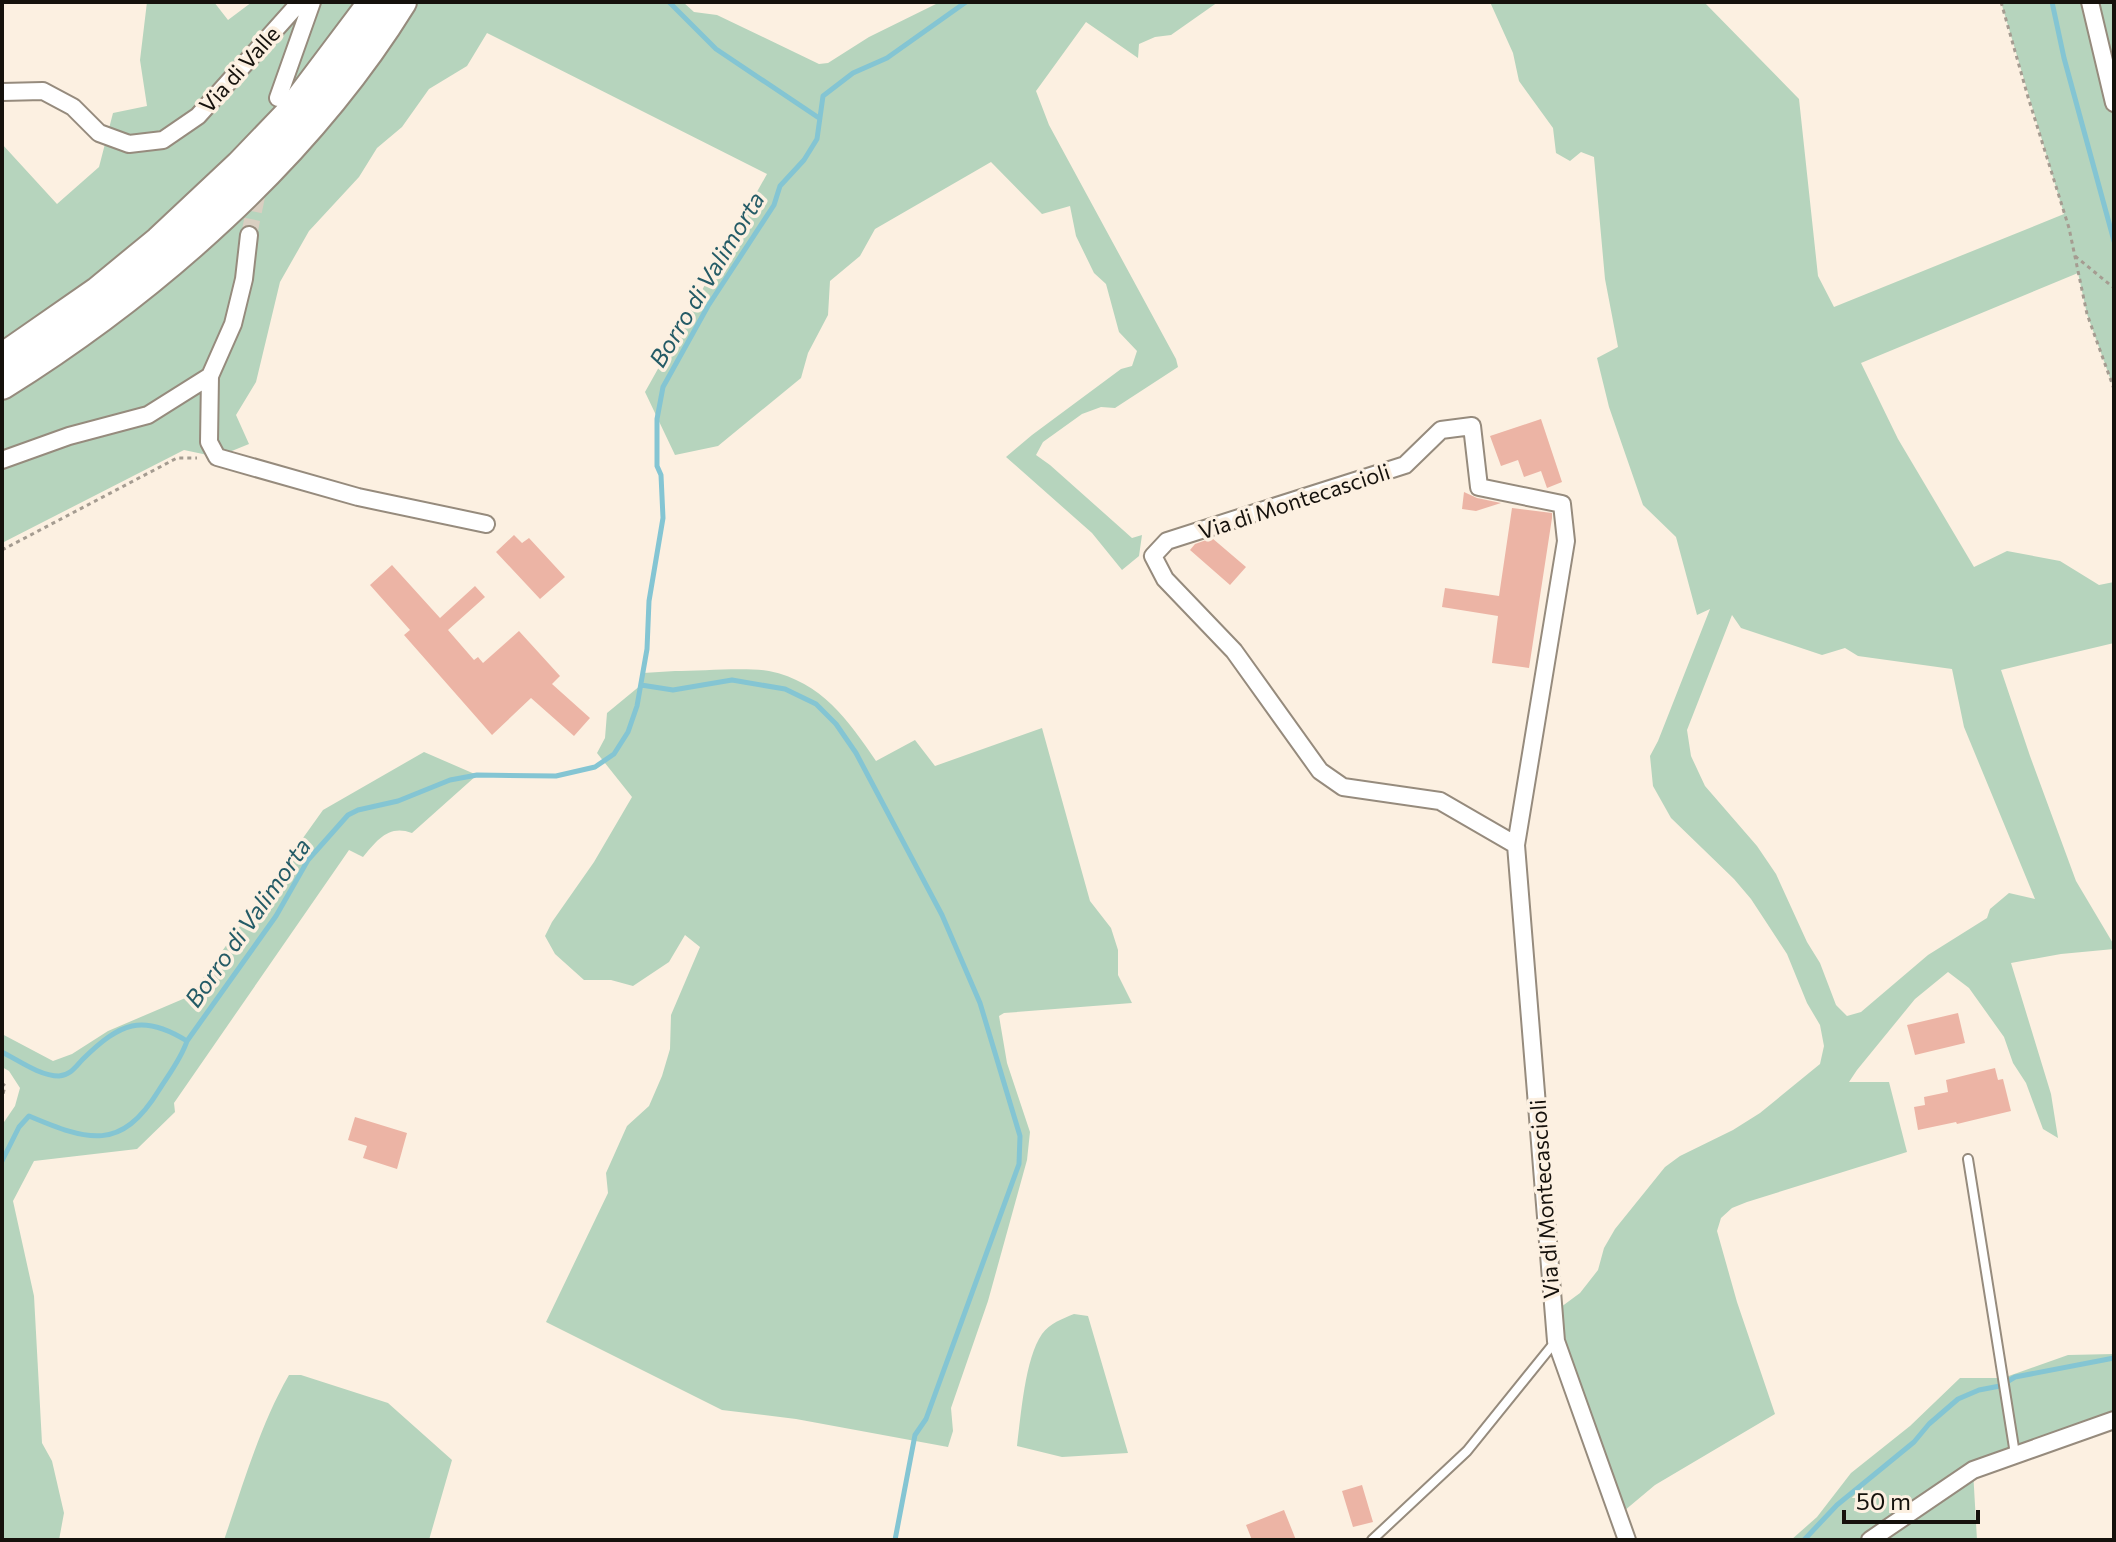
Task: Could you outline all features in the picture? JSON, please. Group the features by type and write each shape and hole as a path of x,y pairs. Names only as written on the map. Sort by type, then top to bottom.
{"highway":[{"path":"2,358 97,292 159,241 228,176 288,115 373,2"},
{"path":"2,385 109,312 214,225 352,75 402,2"}],"street":[{"name":"Via di Valle","path":"2,92 43,91 73,107 99,133 129,144 163,140 198,116 300,2"},
{"path":"278,98 312,2"},
{"path":"2090,2 2114,103"},
{"path":"249,235 244,279 233,324 210,376 209,442 217,457 358,497 486,524"},
{"path":"2,460 69,436 148,415 210,376"},
{"name":"Via di Montecascioli","path":"1516,845 1440,801 1343,787 1320,771 1234,651 1165,579 1153,556 1167,541 1405,465 1441,430 1472,426 1479,487 1562,504 1566,541 1516,845 1556,1341 1627,1540"},
{"path":"1870,1540 1973,1470 2114,1420"}],"lane":[{"path":"1968,1159 2015,1455"},
{"path":"1372,1540 1467,1451 1556,1341"}],"path":[{"path":"2001,2 2069,228 2087,314 2114,389"},
{"path":"2075,256 2114,288"},
{"path":"2,550 177,458 217,457"},
{"path":"2,1083 5,1086 2,1098"}],"green space":[{"path":"147,2 214,2 228,20 252,2 373,2 288,115 2,358 2,144 57,204 99,167 113,113 147,106 140,60"},
{"path":"402,2 683,2 694,12 717,15 819,64 828,63 869,37 940,2 1218,2 1171,35 1155,37 1139,44 1138,58 1086,22 1036,91 1049,125 1178,367 1115,408 1101,407 1082,414 1043,442 1036,455 1132,538 1142,535 1139,556 1122,570 1092,533 1006,457 1121,369 1132,366 1137,351 1119,332 1106,284 1094,273 1076,236 1070,206 1042,214 991,162 875,229 860,256 830,281 828,315 808,353 801,378 718,446 675,455 645,392 767,174 487,33 467,66 429,89 402,127 377,148 359,177 309,231 280,282 256,382 236,415 249,444 217,457 184,450 2,543 2,385"},
{"path":"1490,2 1704,2 1799,99 1818,276 1834,307 2064,214 2001,2 2114,2 2114,389 2087,314 2078,273 1861,363 1898,439 1974,567 2007,551 2060,561 2099,585 2114,582 2114,643 2001,670 2076,881 2114,945 2114,949 2011,963 2051,1094 2058,1138 2043,1129 2004,1037 1969,988 1948,972 1915,999 1849,1082 1889,1082 1907,1152 1747,1202 1732,1208 1721,1218 1717,1231 1775,1414 1655,1485 1618,1516 1556,1341 1561,1307 1580,1293 1598,1270 1604,1248 1615,1229 1665,1167 1760,1113 1820,1064 1824,1046 1820,1025 1807,1003 1787,954 1751,899 1671,818 1653,786 1650,756 1710,609 1697,615 1676,537 1643,505 1609,407 1597,358 1618,347 1605,279 1594,157 1581,152 1570,161 1556,153 1553,128 1519,81 1513,53","holes":["1732,615 1741,628 1822,655 1845,648 1858,656 1952,669 1964,727 2035,899 2009,893 1990,909 1987,918 1928,955 1861,1012 1847,1016 1836,1005 1820,963 1776,874 1757,846 1705,786 1691,756 1687,730"]},
{"path":"748,669 788,676 832,705 876,761 915,740 935,766 1042,728 1090,901 1111,928 1118,950 1118,975 1132,1003 1004,1013 999,1016 1007,1063 1030,1132 1027,1160 988,1301 951,1408 953,1431 948,1447 796,1419 722,1410 546,1322 608,1193 606,1173 627,1126 649,1106 662,1076 670,1049 671,1015 700,947 685,935 669,962 633,986 611,980 584,980 555,954 545,936 632,797 597,753 605,738 607,713 641,685 643,673"},
{"path":"424,752 477,775 412,833 390,832 363,857 349,850 174,1103 175,1112 137,1149 34,1161 13,1201 34,1296 42,1443 52,1461 64,1513 59,1540 2,1540 2,1125 15,1106 20,1088 9,1071 2,1067 2,1034 53,1061 72,1054 108,1031 190,996 323,810"},
{"path":"1074,1314 1088,1316 1128,1453 1062,1457 1017,1446 1025,1388 1036,1344 1049,1327"},
{"path":"2114,1354 2114,1420 1973,1470 1977,1540 1791,1540 1817,1517 1851,1473 1910,1426 1960,1378 2003,1378 2068,1355"},
{"path":"289,1375 301,1375 388,1403 452,1460 429,1540 224,1540 261,1435"}],"building":[{"path":"1541,419 1562,482 1547,488 1541,471 1524,477 1518,460 1501,466 1490,436"},
{"path":"1464,492 1501,503 1476,511 1462,509"},
{"path":"1512,508 1552,513 1529,668 1492,663 1498,616 1442,607 1445,588 1499,596"},
{"path":"514,535 522,543 529,538 565,577 540,599 496,552"},
{"path":"1212,538 1246,567 1230,585 1190,550 1195,544"},
{"path":"392,565 440,618 475,586 485,597 448,630 474,660 478,657 483,663 519,631 560,676 552,684 590,718 574,736 531,698 492,735 404,635 410,630 370,585"},
{"path":"1958,1013 1965,1043 1915,1055 1907,1025"},
{"path":"1995,1068 1998,1080 2003,1079 2011,1111 1918,1130 1914,1107 1925,1105 1924,1097 1948,1092 1946,1080"},
{"path":"355,1117 407,1133 397,1169 363,1158 367,1146 348,1140"},
{"path":"1362,1485 1373,1522 1353,1527 1342,1491"},
{"path":"1284,1510 1296,1540 1252,1540 1246,1525"}],"waterway":[{"path":"669,2 716,49 819,118"},
{"name":"Borro di Valimorta","path":"2,1161 19,1127 29,1116 86,1135 102,1136 131,1124 145,1110 182,1054 187,1041 276,916 308,860 348,815 398,801 450,780 477,775 556,776 595,767 614,754 628,732 637,706 647,649 649,601 663,518 661,475 657,466 657,419 663,387 708,306 774,205 780,186 804,160 817,139 823,96 853,73 887,58 966,2"},
{"path":"2052,2 2064,58 2114,241"},
{"path":"641,685 673,690 732,680 785,689 816,704 836,724 856,753 942,915 980,1003 1020,1136 1019,1164 926,1419 915,1435 895,1540"},
{"path":"2,1052 37,1071 59,1076 70,1072 109,1037 132,1026 157,1027 187,1041"},
{"path":"1804,1540 1837,1505 1914,1442 1958,1399 2000,1386 2015,1377 2114,1358"}],"tunnel":[{"path":"249,235 260,182"}]}
